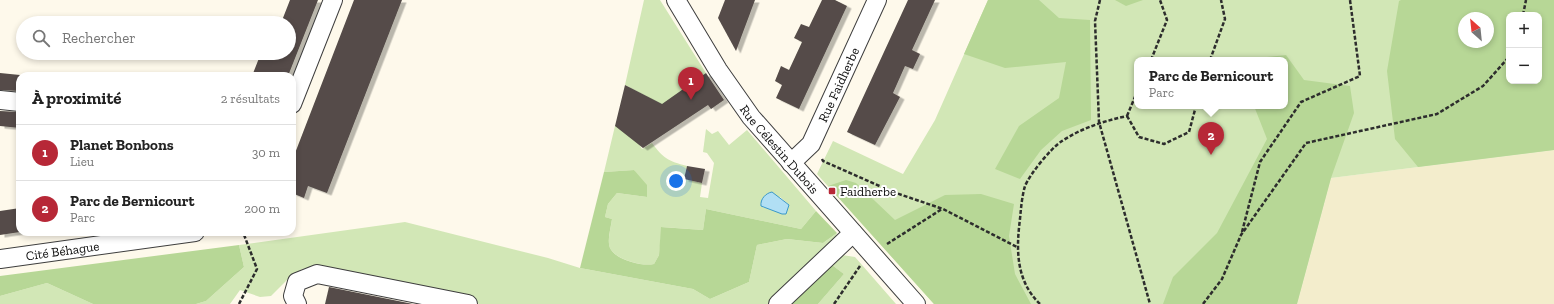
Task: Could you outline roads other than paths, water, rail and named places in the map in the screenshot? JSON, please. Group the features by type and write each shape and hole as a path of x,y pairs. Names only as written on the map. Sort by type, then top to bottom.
{"street":[{"path":"296,94 333,0"},
{"name":"Rue Célestin Dubois","path":"676,0 728,85 752,117 916,304"},
{"name":"Rue Faidherbe","path":"791,163 811,144 877,0"},
{"path":"0,100 16,102"},
{"path":"778,304 854,233"},
{"name":"Cité Béhague","path":"0,258 116,238 142,236"},
{"path":"297,304 292,296 297,282 316,274 468,304"}],"water":[{"path":"772,192 789,205 786,214 782,214 761,206 761,201 764,197"}],"place":[{"name":"Planet Bonbons","path":"691,100"},
{"name":"Parc de Bernicourt","path":"1211,155"},
{"name":"Faidherbe","path":"832,191"}]}
